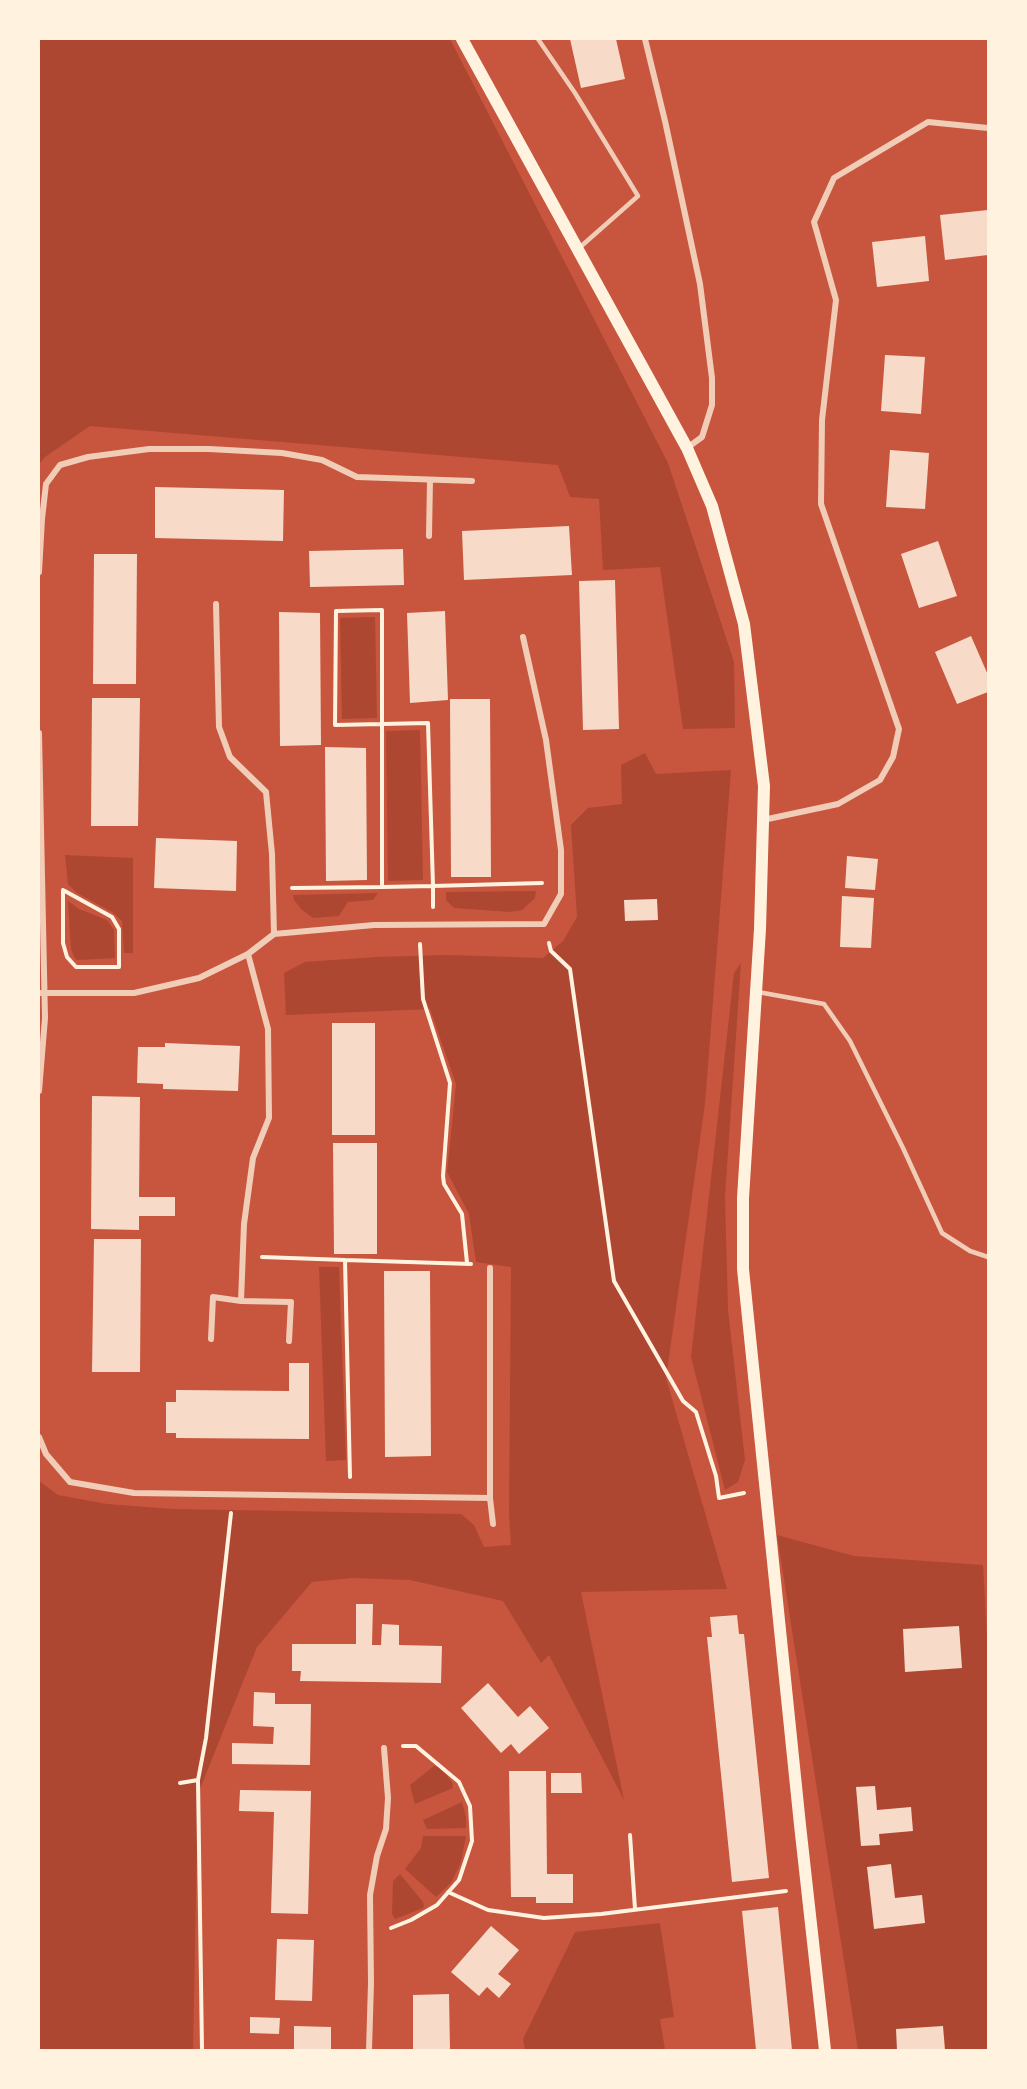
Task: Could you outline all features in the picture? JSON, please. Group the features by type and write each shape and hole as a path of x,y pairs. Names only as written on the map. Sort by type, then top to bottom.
{"main road":[{"path":"462,39 687,448 712,506 744,624 764,786 764,820 743,1198 743,1269 825,2050"}],"street":[{"path":"645,39 700,284 712,378 711,405 702,437 687,448"},
{"path":"764,820 838,804 880,780 893,757 899,729 821,504 822,420 836,300 814,222 834,178 928,122 988,128"},
{"path":"39,572 46,484 60,465 88,457 148,449 209,448 282,453 322,460 357,477 472,481"},
{"path":"429,536 430,480"},
{"path":"216,604 219,728 230,757 266,792 272,855 274,934"},
{"path":"42,993 134,993 199,978 248,954 274,934 374,925 544,924 561,894 561,850 546,740 523,637"},
{"path":"39,733 44,1049 39,1091"},
{"path":"240,1300 242,1256 253,1158 269,1118 268,1029 248,954"},
{"path":"490,1268 490,1498 493,1524"},
{"path":"211,1339 213,1297 291,1302 290,1341"},
{"path":"39,1437 46,1455 70,1482 134,1493 490,1498"},
{"path":"369,2050 370,1895 377,1856 386,1829 388,1798 384,1748"}],"lane":[{"path":"538,39 575,93 638,196 578,249"},
{"path":"756,992 824,1004 850,1041 942,1233 970,1251 988,1257"}],"path":[{"path":"382,887 382,724 382,610 336,610 335,725 382,724 428,723 434,924"},
{"path":"273,888 561,883"},
{"path":"63,890 112,917 119,929 119,967 76,967 67,957 63,943 63,890"},
{"path":"419,924 423,999 450,1083 442,1176 444,1184 462,1214 467,1263"},
{"path":"544,924 550,951 570,969 614,1281 683,1401 696,1412 716,1476 719,1498 766,1489"},
{"path":"242,1256 467,1263 490,1268"},
{"path":"345,1260 351,1496"},
{"path":"202,2050 198,1780 206,1738 233,1494"},
{"path":"370,1935 411,1920 437,1905 459,1880 472,1841 470,1806 459,1782 416,1746 387,1745 384,1748"},
{"path":"180,1783 198,1780"},
{"path":"630,1834 635,1909"},
{"path":"448,1892 488,1911 544,1918 807,1889"}],"shaded area":[{"path":"39,39 450,39 668,463 734,662 735,728 683,729 660,567 603,570 599,499 570,497 558,465 90,426 45,457 39,464"},
{"path":"375,617 377,718 342,719 340,618"},
{"path":"420,730 423,880 388,881 386,731"},
{"path":"645,753 656,774 731,770 705,1104 666,1378 727,1589 581,1592 624,1800 549,1655 541,1663 503,1601 410,1580 351,1578 312,1582 257,1647 198,1794 193,2050 39,2050 39,1481 58,1495 107,1504 173,1509 461,1514 474,1525 484,1547 511,1545 509,1514 511,1267 476,1262 469,1214 447,1172 456,1084 430,1009 286,1015 284,973 305,962 376,957 448,955 543,958 563,941 577,917 571,825 588,808 622,804 621,765"},
{"path":"65,855 133,858 133,953 124,953 122,921 112,912 77,893 68,884"},
{"path":"536,891 535,898 522,910 510,912 454,908 446,900 446,892"},
{"path":"378,893 373,900 348,902 339,916 313,918 301,909 293,895"},
{"path":"68,901 79,909 107,920 114,930 115,958 77,960 74,957 71,949"},
{"path":"741,963 725,1196 728,1310 745,1460 738,1482 725,1490 691,1357 734,973"},
{"path":"319,1267 339,1267 346,1460 326,1461"},
{"path":"777,1535 854,1556 983,1565 988,1656 988,2050 858,2050"},
{"path":"434,1766 440,1767 452,1782 453,1788 415,1804 410,1785"},
{"path":"462,1802 466,1828 427,1829 423,1820"},
{"path":"423,1836 466,1836 461,1862 451,1883 436,1897 405,1869 421,1848"},
{"path":"400,1874 424,1906 395,1919 392,1914 393,1881"},
{"path":"660,1923 674,2017 660,2019 665,2050 525,2050 523,2039 575,1932"}],"building":[{"path":"570,39 616,39 625,79 581,88"},
{"path":"988,210 988,255 945,260 940,215"},
{"path":"925,236 929,281 877,287 872,242"},
{"path":"885,355 925,357 921,414 881,411"},
{"path":"890,450 929,453 925,509 886,507"},
{"path":"155,487 284,490 283,541 155,538"},
{"path":"569,526 572,575 464,580 462,531"},
{"path":"938,541 957,596 919,608 901,554"},
{"path":"403,549 404,585 310,587 309,551"},
{"path":"94,554 137,554 136,684 93,684"},
{"path":"615,580 619,729 583,730 579,581"},
{"path":"445,611 448,700 410,703 407,613"},
{"path":"279,612 320,613 321,745 280,746"},
{"path":"971,636 988,675 988,692 957,704 935,652"},
{"path":"92,698 140,698 138,826 91,826"},
{"path":"450,699 490,699 491,877 451,877"},
{"path":"325,747 366,748 367,880 326,881"},
{"path":"156,838 237,841 236,891 154,888"},
{"path":"847,856 878,859 875,890 845,888"},
{"path":"842,896 874,898 871,948 840,947"},
{"path":"657,899 658,920 625,921 624,900"},
{"path":"332,1023 375,1023 375,1135 332,1135"},
{"path":"165,1043 240,1046 238,1091 163,1089 163,1084 137,1083 138,1047 165,1047"},
{"path":"92,1096 140,1097 139,1197 175,1197 175,1216 139,1216 139,1230 91,1229"},
{"path":"333,1143 377,1143 377,1254 334,1254"},
{"path":"94,1239 141,1239 140,1372 92,1372"},
{"path":"384,1271 430,1271 431,1456 385,1457"},
{"path":"289,1363 309,1363 309,1439 176,1438 176,1433 166,1433 166,1402 176,1402 176,1390 289,1391"},
{"path":"356,1604 373,1604 372,1645 381,1645 382,1624 399,1625 399,1645 442,1646 441,1683 300,1681 301,1671 292,1671 292,1644 356,1644"},
{"path":"737,1615 739,1634 744,1634 769,1878 732,1882 707,1637 712,1637 710,1617"},
{"path":"959,1626 962,1668 905,1672 903,1629"},
{"path":"488,1683 518,1717 530,1706 549,1728 519,1754 511,1744 501,1753 461,1708"},
{"path":"254,1692 275,1693 275,1704 311,1704 310,1765 232,1764 232,1743 273,1744 274,1727 253,1726"},
{"path":"509,1771 546,1771 547,1874 573,1874 573,1903 536,1903 536,1897 511,1897"},
{"path":"551,1773 581,1773 582,1793 551,1793"},
{"path":"875,1786 877,1810 911,1807 913,1831 879,1834 880,1845 861,1846 856,1787"},
{"path":"240,1790 311,1791 308,1914 271,1913 274,1812 239,1811"},
{"path":"891,1864 895,1898 922,1895 925,1923 874,1929 867,1867"},
{"path":"778,1907 792,2050 756,2050 742,1911"},
{"path":"491,1926 519,1950 498,1974 511,1984 499,1998 487,1987 479,1996 451,1972"},
{"path":"277,1939 314,1940 312,2001 275,2000"},
{"path":"449,1994 450,2050 413,2050 413,1995"},
{"path":"250,2017 280,2018 279,2034 250,2033"},
{"path":"294,2026 331,2027 331,2050 294,2050"},
{"path":"943,2026 945,2050 897,2050 896,2029"}]}
